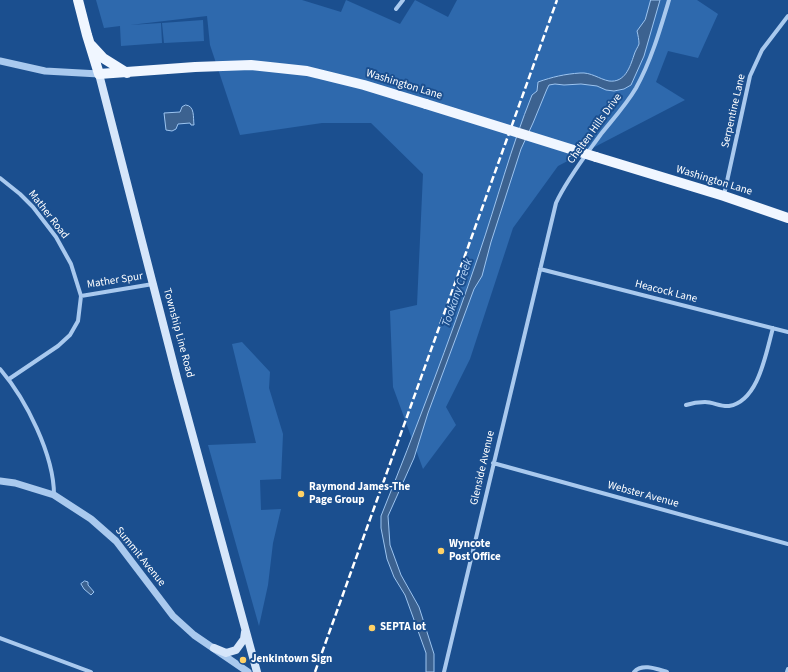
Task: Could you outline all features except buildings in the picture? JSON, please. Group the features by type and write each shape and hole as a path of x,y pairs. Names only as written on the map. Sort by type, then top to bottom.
{"main road":[{"name":"Township Line Road","path":"78,0 99,74 152,284 257,672"},
{"path":"90,44 103,58 127,73"},
{"name":"Washington Lane","path":"99,74 195,67 251,65 307,71 364,85 724,196 788,218"},
{"path":"214,648 226,652 236,650 244,640 245,630"}],"street":[{"path":"396,9 404,0"},
{"name":"Chelten Hills Drive","path":"540,269 556,203 561,193 602,134 636,88 649,62 669,0"},
{"name":"Serpentine Lane","path":"724,196 750,76 762,50 788,16"},
{"name":"Washington Lane","path":"0,61 45,71 99,74"},
{"name":"Mather Road","path":"0,178 29,203 56,237 71,264 81,296 78,321 70,335 58,346 9,379"},
{"name":"Heacock Lane","path":"540,269 788,332"},
{"name":"Glenside Avenue","path":"444,672 540,269"},
{"name":"Mather Spur","path":"81,296 152,284"},
{"path":"686,405 705,402 728,406 735,404 747,396 752,390 758,377 773,328"},
{"path":"0,369 9,379 31,416 46,453 54,484 54,495"},
{"name":"Webster Avenue","path":"493,463 788,544"},
{"name":"Summit Avenue","path":"0,481 16,483 54,495 91,519 116,540 173,616 194,635 248,672"},
{"path":"0,638 91,672"},
{"path":"634,672 637,669 649,667 667,672"}],"shaded area":[{"path":"96,0 302,0 341,12 346,0 400,24 415,0 448,17 457,0 697,0 718,14 698,58 668,51 656,82 685,100 558,166 513,228 470,359 446,407 456,425 423,469 393,387 390,311 417,305 423,174 371,123 322,123 240,135 210,45 207,16 130,25 161,23 162,43 121,46 120,26 104,28"},
{"path":"651,0 660,0 644,56 631,85 624,89 614,91 606,90 597,86 581,84 549,85 521,149 491,242 482,276 474,289 428,413 414,458 388,516 390,545 401,575 419,607 434,654 434,672 426,672 426,653 405,595 394,577 387,559 381,528 381,516 456,320 479,254 517,134 532,95 537,91 538,82 559,76 580,73 609,81 615,81 623,77 629,69 639,44 637,31 645,20"},
{"path":"203,20 204,41 164,43 162,23"},
{"path":"186,105 191,107 194,125 191,125 190,123 178,124 176,129 172,131 166,130 164,113 180,112 182,107"},
{"path":"242,342 270,372 269,388 283,434 281,479 260,480 261,510 281,509 273,543 268,585 259,626 208,445 256,443 232,344"},
{"path":"85,581 88,582 88,585 94,592 91,595 81,584"}],"railway":[{"path":"315,672 557,0"}],"place":[{"name":"Raymond James-The Page Group","path":"301,494"},
{"name":"Wyncote Post Office","path":"441,551"},
{"name":"SEPTA lot","path":"372,628"},
{"name":"Jenkintown Sign","path":"243,660"}],"water label":[{"name":"Tookany Creek","path":"458,293"}]}
